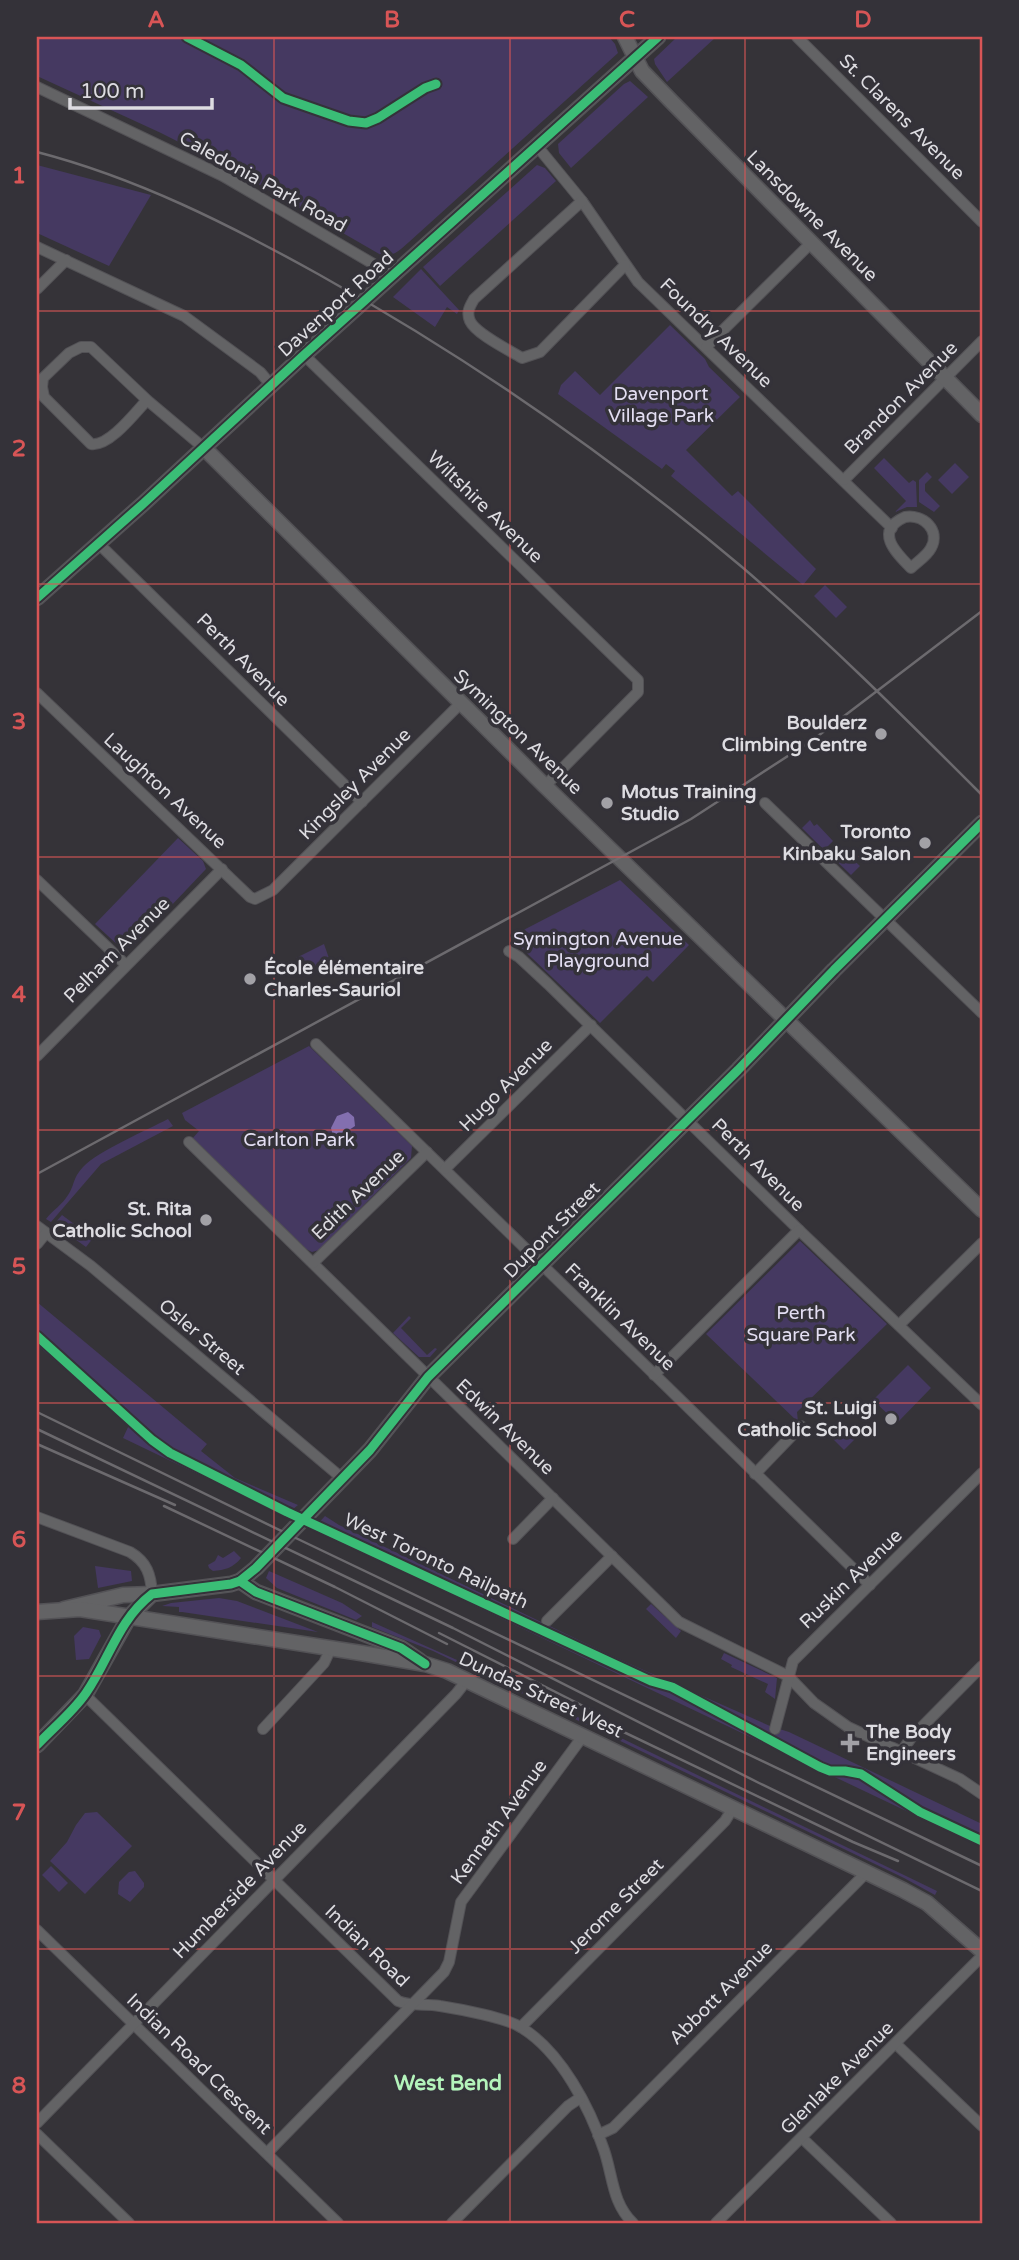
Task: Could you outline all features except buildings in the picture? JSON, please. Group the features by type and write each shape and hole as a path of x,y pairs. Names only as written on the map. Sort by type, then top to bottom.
{"street":[{"name":"Lansdowne Avenue","path":"625,37 642,71 982,415"},
{"name":"Davenport Road","path":"37,598 657,37"},
{"name":"St. Clarens Avenue","path":"797,37 982,222"},
{"name":"Caledonia Park Road","path":"37,87 223,176 394,276"},
{"name":"Foundry Avenue","path":"537,146 582,201 625,265 650,294 892,528"},
{"path":"582,201 474,299 468,309 470,321 476,329 522,358 530,357 540,352 625,265"},
{"path":"706,347 811,243"},
{"path":"37,247 184,316 260,372 271,385"},
{"path":"37,289 66,260"},
{"name":"Brandon Avenue","path":"844,480 982,341"},
{"name":"Symington Avenue","path":"147,400 110,439 98,445 91,444 44,397 41,387 43,378 69,353 81,346 91,347 147,400 204,448 461,704 982,1210"},
{"name":"Wiltshire Avenue","path":"304,355 634,676 640,686 632,698 545,786"},
{"path":"911,516 922,519 930,527 934,539 931,549 911,568 890,545 892,528 900,519 911,516"},
{"name":"Perth Avenue","path":"99,544 362,802"},
{"name":"Laughton Avenue","path":"37,693 250,897 260,898 273,890"},
{"name":"Kingsley Avenue","path":"273,890 461,704"},
{"path":"765,803 982,1013"},
{"name":"Dupont Street","path":"240,1581 256,1568 370,1450 428,1377 542,1266 982,823"},
{"name":"Pelham Avenue","path":"37,1056 222,869"},
{"path":"37,880 126,965"},
{"name":"Perth Avenue","path":"509,951 519,957 591,1025 982,1405"},
{"name":"Hugo Avenue","path":"445,1170 591,1025"},
{"name":"Franklin Avenue","path":"316,1044 870,1585"},
{"name":"Edwin Avenue","path":"189,1142 679,1622 788,1676 814,1703 848,1727 960,1779 982,1794"},
{"name":"Edith Avenue","path":"313,1263 427,1152"},
{"path":"37,1244 41,1229"},
{"name":"Osler Street","path":"41,1229 91,1266 343,1479"},
{"path":"654,1375 799,1230"},
{"path":"899,1325 982,1243"},
{"path":"755,1474 802,1426"},
{"name":"Ruskin Avenue","path":"775,1729 793,1661 982,1473"},
{"path":"513,1539 553,1498"},
{"path":"37,1517 139,1557 149,1573 152,1594"},
{"path":"547,1620 612,1556"},
{"path":"64,1609 123,1595 221,1586 240,1581 256,1592 401,1648 425,1664"},
{"path":"37,1745 85,1695 129,1616 152,1594"},
{"name":"Dundas Street West","path":"37,1612 64,1609 129,1616 425,1664 467,1680 927,1903 982,1953"},
{"path":"264,1729 324,1663 334,1632 326,1620"},
{"path":"902,1751 908,1741 982,1667"},
{"name":"Humberside Avenue","path":"37,2123 467,1680"},
{"name":"Indian Road","path":"85,1695 398,2001 414,2006 438,2005 521,2026 554,2057 580,2098 598,2135 618,2204 633,2223"},
{"name":"Kenneth Avenue","path":"267,2153 414,2006 447,1968 461,1902 583,1736"},
{"name":"Jerome Street","path":"521,2026 725,1821 733,1808"},
{"name":"Abbott Avenue","path":"598,2135 613,2128 867,1872"},
{"name":"Indian Road Crescent","path":"37,1930 338,2223"},
{"name":"Glenlake Avenue","path":"716,2223 896,2044 982,1953"},
{"path":"896,2044 982,2126"},
{"path":"452,2223 568,2106 580,2098"},
{"path":"37,2134 129,2223"},
{"path":"802,2138 891,2223"}],"green space":[{"path":"37,37 609,37 618,53 403,248 393,254 381,255 230,168 37,76"},
{"path":"677,37 716,37 667,82 654,59"},
{"path":"630,81 648,97 571,168 559,153 558,144"},
{"path":"37,165 151,195 109,266 37,233"},
{"path":"537,165 545,168 556,181 440,286 423,267"},
{"path":"421,269 459,310 457,314 447,307 435,327 393,297"},
{"name":"Davenport Village Park","path":"670,325 740,397 686,450 732,496 738,491 816,569 803,585 671,476 675,471 666,464 662,469 558,394 561,385 575,371 600,395"},
{"path":"884,458 909,483 913,480 916,482 917,507 907,507 895,512 906,501 874,468"},
{"path":"955,463 969,477 952,494 938,480"},
{"path":"927,472 932,477 925,484 925,491 940,506 934,512 919,502 919,480"},
{"path":"825,585 847,607 836,618 814,596"},
{"path":"810,820 833,841 824,850 802,828"},
{"path":"178,838 203,861 206,869 132,947 121,948 95,924"},
{"path":"836,844 860,866 851,875 828,853"},
{"name":"Symington Avenue Playground","path":"620,880 689,945 653,982 647,976 600,1023 510,937"},
{"path":"324,944 331,964 311,973 296,958"},
{"name":"Carlton Park","path":"309,1046 412,1146 411,1158 319,1250 312,1252 192,1139 199,1131 185,1120 182,1113"},
{"path":"168,1119 173,1126 101,1164 51,1222 46,1219 66,1199 77,1175 90,1161"},
{"path":"62,1215 93,1238 86,1247 54,1224"},
{"name":"Perth Square Park","path":"800,1241 887,1324 797,1412 798,1422 706,1334"},
{"path":"37,1302 207,1444 201,1451 235,1478 298,1505 286,1515 281,1514 123,1438 129,1425 37,1345"},
{"path":"409,1316 411,1318 401,1328 427,1355 437,1349 430,1357 419,1357 393,1333"},
{"path":"908,1365 931,1388 897,1423 873,1400"},
{"path":"837,1421 855,1439 844,1450 826,1432"},
{"path":"325,1516 612,1656 789,1732 982,1824 982,1847 313,1529"},
{"path":"234,1551 241,1558 235,1564 217,1571 209,1568 208,1565 215,1561 218,1555 223,1558"},
{"path":"95,1566 131,1571 132,1581 98,1588"},
{"path":"269,1571 342,1603 362,1616 356,1620 277,1588 266,1578"},
{"path":"219,1598 237,1601 318,1632 179,1612 179,1607 162,1606"},
{"path":"651,1604 681,1631 676,1638 646,1609"},
{"path":"372,1622 495,1677 937,1891 935,1895 500,1683 501,1681 493,1680 433,1651 372,1627"},
{"path":"83,1627 99,1630 101,1636 89,1659 76,1660 74,1636"},
{"path":"724,1653 777,1678 775,1699 765,1692 768,1684 731,1667 732,1665 721,1659"},
{"path":"97,1812 132,1846 85,1894 50,1861 67,1842 85,1813"},
{"path":"51,1866 68,1883 59,1892 42,1875"},
{"path":"135,1871 144,1887 130,1902 118,1894 119,1882 129,1872"}],"shaded area":[{"path":"348,1112 354,1117 355,1126 337,1138 333,1136 331,1128 337,1116"}],"railway":[{"path":"37,152 146,189 250,238 374,306 537,410 641,486 742,567 834,650 982,795"},
{"path":"37,1174 691,819 814,739 982,611"},
{"path":"37,1412 982,1866"},
{"path":"37,1429 453,1628 759,1783 982,1891"},
{"path":"37,1444 175,1505"},
{"path":"164,1506 335,1587 447,1644"},
{"path":"439,1633 595,1712"},
{"path":"584,1713 898,1861"}],"cycle path":[{"path":"187,37 241,65 283,98 349,121 366,123 378,118 425,88 436,84"},
{"path":"37,598 658,37"},
{"path":"37,1745 86,1693 122,1628 140,1604 152,1594 231,1584 240,1581 256,1568 370,1450 428,1377 738,1070 982,823"},
{"name":"West Toronto Railpath","path":"37,1336 152,1440 170,1453 287,1512 651,1681 672,1687 820,1767 830,1771 861,1774 920,1812 982,1841"},
{"path":"240,1581 256,1592 401,1648 425,1664"}],"place":[{"name":"Boulderz Climbing Centre","path":"881,734"},
{"name":"Motus Training Studio","path":"607,803"},
{"name":"Toronto Kinbaku Salon","path":"925,843"},
{"name":"École élémentaire Charles-Sauriol","path":"250,979"},
{"name":"St. Rita Catholic School","path":"206,1220"},
{"name":"St. Luigi Catholic School","path":"891,1419"},
{"name":"The Body Engineers","path":"850,1743"}],"district":[{"name":"West Bend","path":"448,2083"}]}
